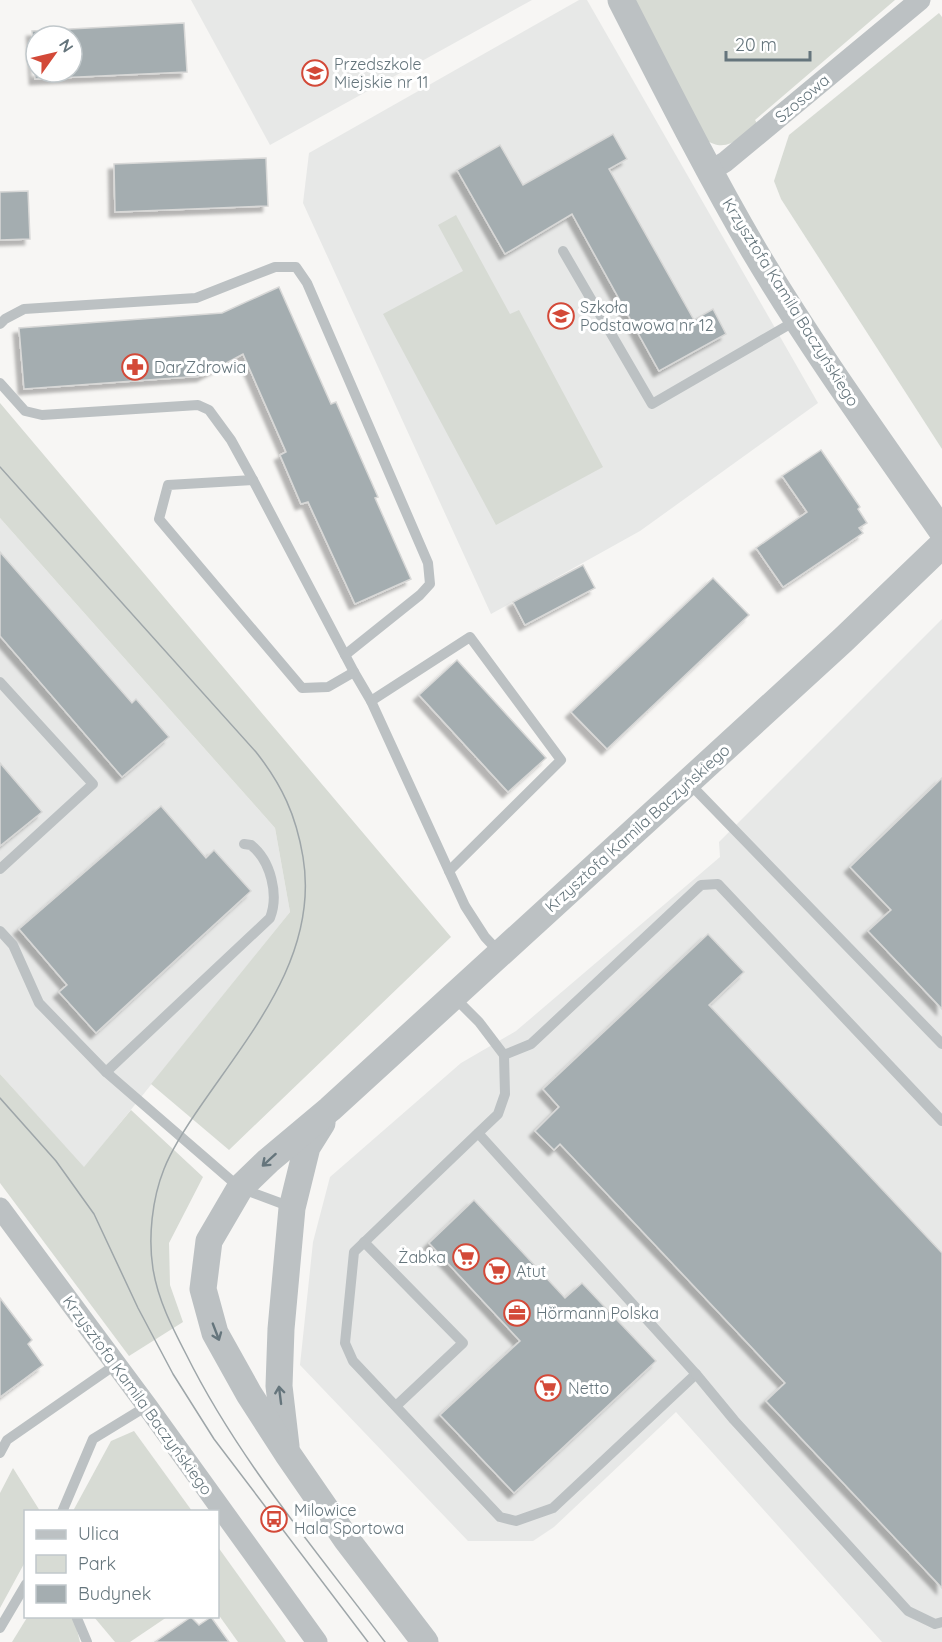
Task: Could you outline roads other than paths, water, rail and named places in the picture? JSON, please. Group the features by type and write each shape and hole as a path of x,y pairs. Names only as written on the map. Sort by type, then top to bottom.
{"street":[{"name":"Krzysztofa Kamila Baczyńskiego","path":"621,0 710,171 756,252 798,320 942,531"},
{"name":"Szosowa","path":"710,171 725,162 920,0"},
{"name":"Krzysztofa Kamila Baczyńskiego","path":"425,1642 287,1454 215,1334 203,1289 209,1241 240,1188 268,1161 330,1109 688,782 843,640 942,545"},
{"name":"Krzysztofa Kamila Baczyńskiego","path":"287,1454 279,1386 281,1329 292,1208 306,1147 330,1109"},
{"name":"Krzysztofa Kamila Baczyńskiego","path":"0,1208 147,1406 317,1642"}],"lane":[{"path":"562,252 652,404 798,320"},
{"path":"0,324 5,318 24,309 196,298 275,267 296,267 307,283 428,563 430,584 425,590 394,618 345,655"},
{"path":"0,383 25,411 42,415 198,405 209,410 231,440 371,701 465,906 484,937 500,953"},
{"path":"253,480 168,486 159,519 302,688 328,687 354,672"},
{"path":"371,701 470,637 561,760 449,871"},
{"path":"0,682 93,784 0,868"},
{"path":"688,782 942,1044"},
{"path":"106,1072 270,918 274,906 274,894 265,861 251,845 243,844"},
{"path":"504,1055 531,1044 701,885 718,884 942,1121"},
{"path":"0,931 13,945 39,1003 106,1072 240,1188 292,1208"},
{"path":"453,996 479,1022 504,1055 505,1094 498,1114 354,1251 345,1343 353,1361 500,1517 516,1521 554,1508 696,1374"},
{"path":"478,1133 908,1611 935,1624 942,1622"},
{"path":"364,1242 463,1343 396,1406"},
{"path":"0,1453 7,1440 115,1365"},
{"path":"63,1510 93,1439 147,1406"},
{"path":"0,1628 24,1587"},
{"path":"76,1618 87,1642"}],"tram line":[{"path":"0,467 256,752 273,776 292,814 303,857 305,892 301,926 292,958 261,1019 186,1127 168,1160 154,1206 151,1232 153,1269 158,1292 171,1323 229,1430 305,1538 385,1642"},
{"path":"0,1098 56,1161 94,1214 138,1308 173,1374 214,1439 368,1642"}],"place":[{"name":"Przedszkole Miejskie nr 11","path":"315,73"},
{"name":"Szkoła Podstawowa nr 12","path":"561,316"},
{"name":"Dar Zdrowia","path":"135,367"},
{"name":"Żabka","path":"466,1257"},
{"name":"Atut","path":"497,1271"},
{"name":"Hörmann Polska","path":"517,1313"},
{"name":"Netto","path":"548,1388"},
{"name":"Milowice Hala Sportowa","path":"274,1519"}]}
